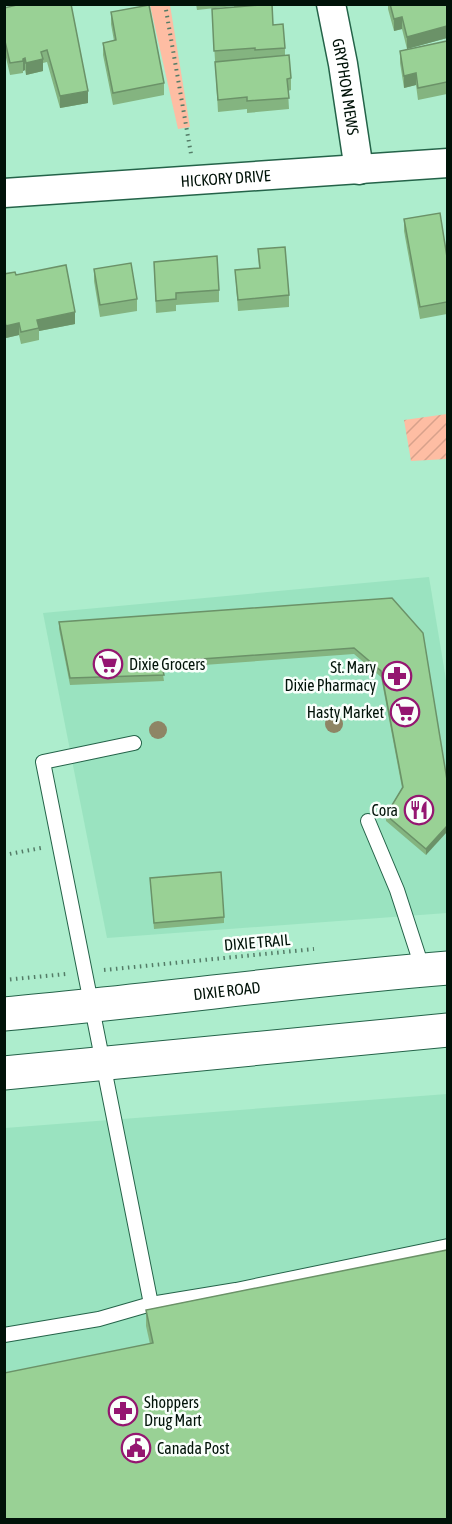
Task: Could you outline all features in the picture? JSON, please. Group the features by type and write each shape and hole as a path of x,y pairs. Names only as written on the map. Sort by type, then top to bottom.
{"main road":[{"name":"DIXIE ROAD","path":"4,1014 435,969"},
{"path":"4,1073 447,1030"}],"street":[{"name":"GRYPHON MEWS","path":"331,4 344,63 359,170"},
{"name":"HICKORY DRIVE","path":"4,193 447,163"}],"lane":[{"path":"134,743 43,762 151,1304"},
{"path":"368,821 435,969"},
{"path":"4,1335 110,1316 151,1304 236,1290 447,1246"}],"path":[{"path":"165,4 194,180"},
{"path":"4,855 60,845"},
{"name":"DIXIE TRAIL","path":"138,966 320,948"},
{"path":"4,980 40,976"}],"shaded area":[{"path":"150,5 170,5 190,127 178,129"},
{"path":"447,414 447,459 411,461 404,420"},
{"path":"429,577 447,686 447,913 107,938 43,613"},
{"path":"447,1094 447,1519 5,1520 5,1128"}],"building":[{"path":"21,4 71,4 88,91 60,96 47,50 41,52 43,59 26,63 25,58 23,61 10,63 4,37 4,8"},
{"path":"272,4 273,25 283,24 285,48 214,51 212,9"},
{"path":"390,4 447,4 447,26 407,37 402,17 394,19"},
{"path":"149,5 164,83 113,93 103,43 116,40 111,12"},
{"path":"447,41 447,82 418,88 416,73 404,76 400,51"},
{"path":"289,55 291,78 287,79 289,98 247,101 247,97 218,100 215,62"},
{"path":"440,213 447,257 447,302 420,307 404,219"},
{"path":"285,247 289,295 238,300 235,270 260,268 258,249"},
{"path":"217,256 219,290 176,293 176,299 156,301 154,262"},
{"path":"131,263 137,299 100,305 94,269"},
{"path":"66,265 75,312 37,320 39,328 21,332 19,323 6,326 4,274 15,272 16,275"},
{"path":"392,598 423,633 447,780 447,826 426,849 386,815 403,787 381,671 354,648 161,662 164,675 70,678 59,622"},
{"path":"221,872 224,917 154,923 150,878"},
{"path":"447,1250 447,1520 4,1520 4,1373 153,1343 146,1310"}],"place":[{"name":"Dixie Grocers","path":"108,664"},
{"name":"St. Mary Dixie Pharmacy","path":"397,676"},
{"name":"Hasty Market","path":"405,712"},
{"name":"Cora","path":"419,810"},
{"name":"Shoppers Drug Mart","path":"123,1411"},
{"name":"Canada Post","path":"136,1448"}]}
